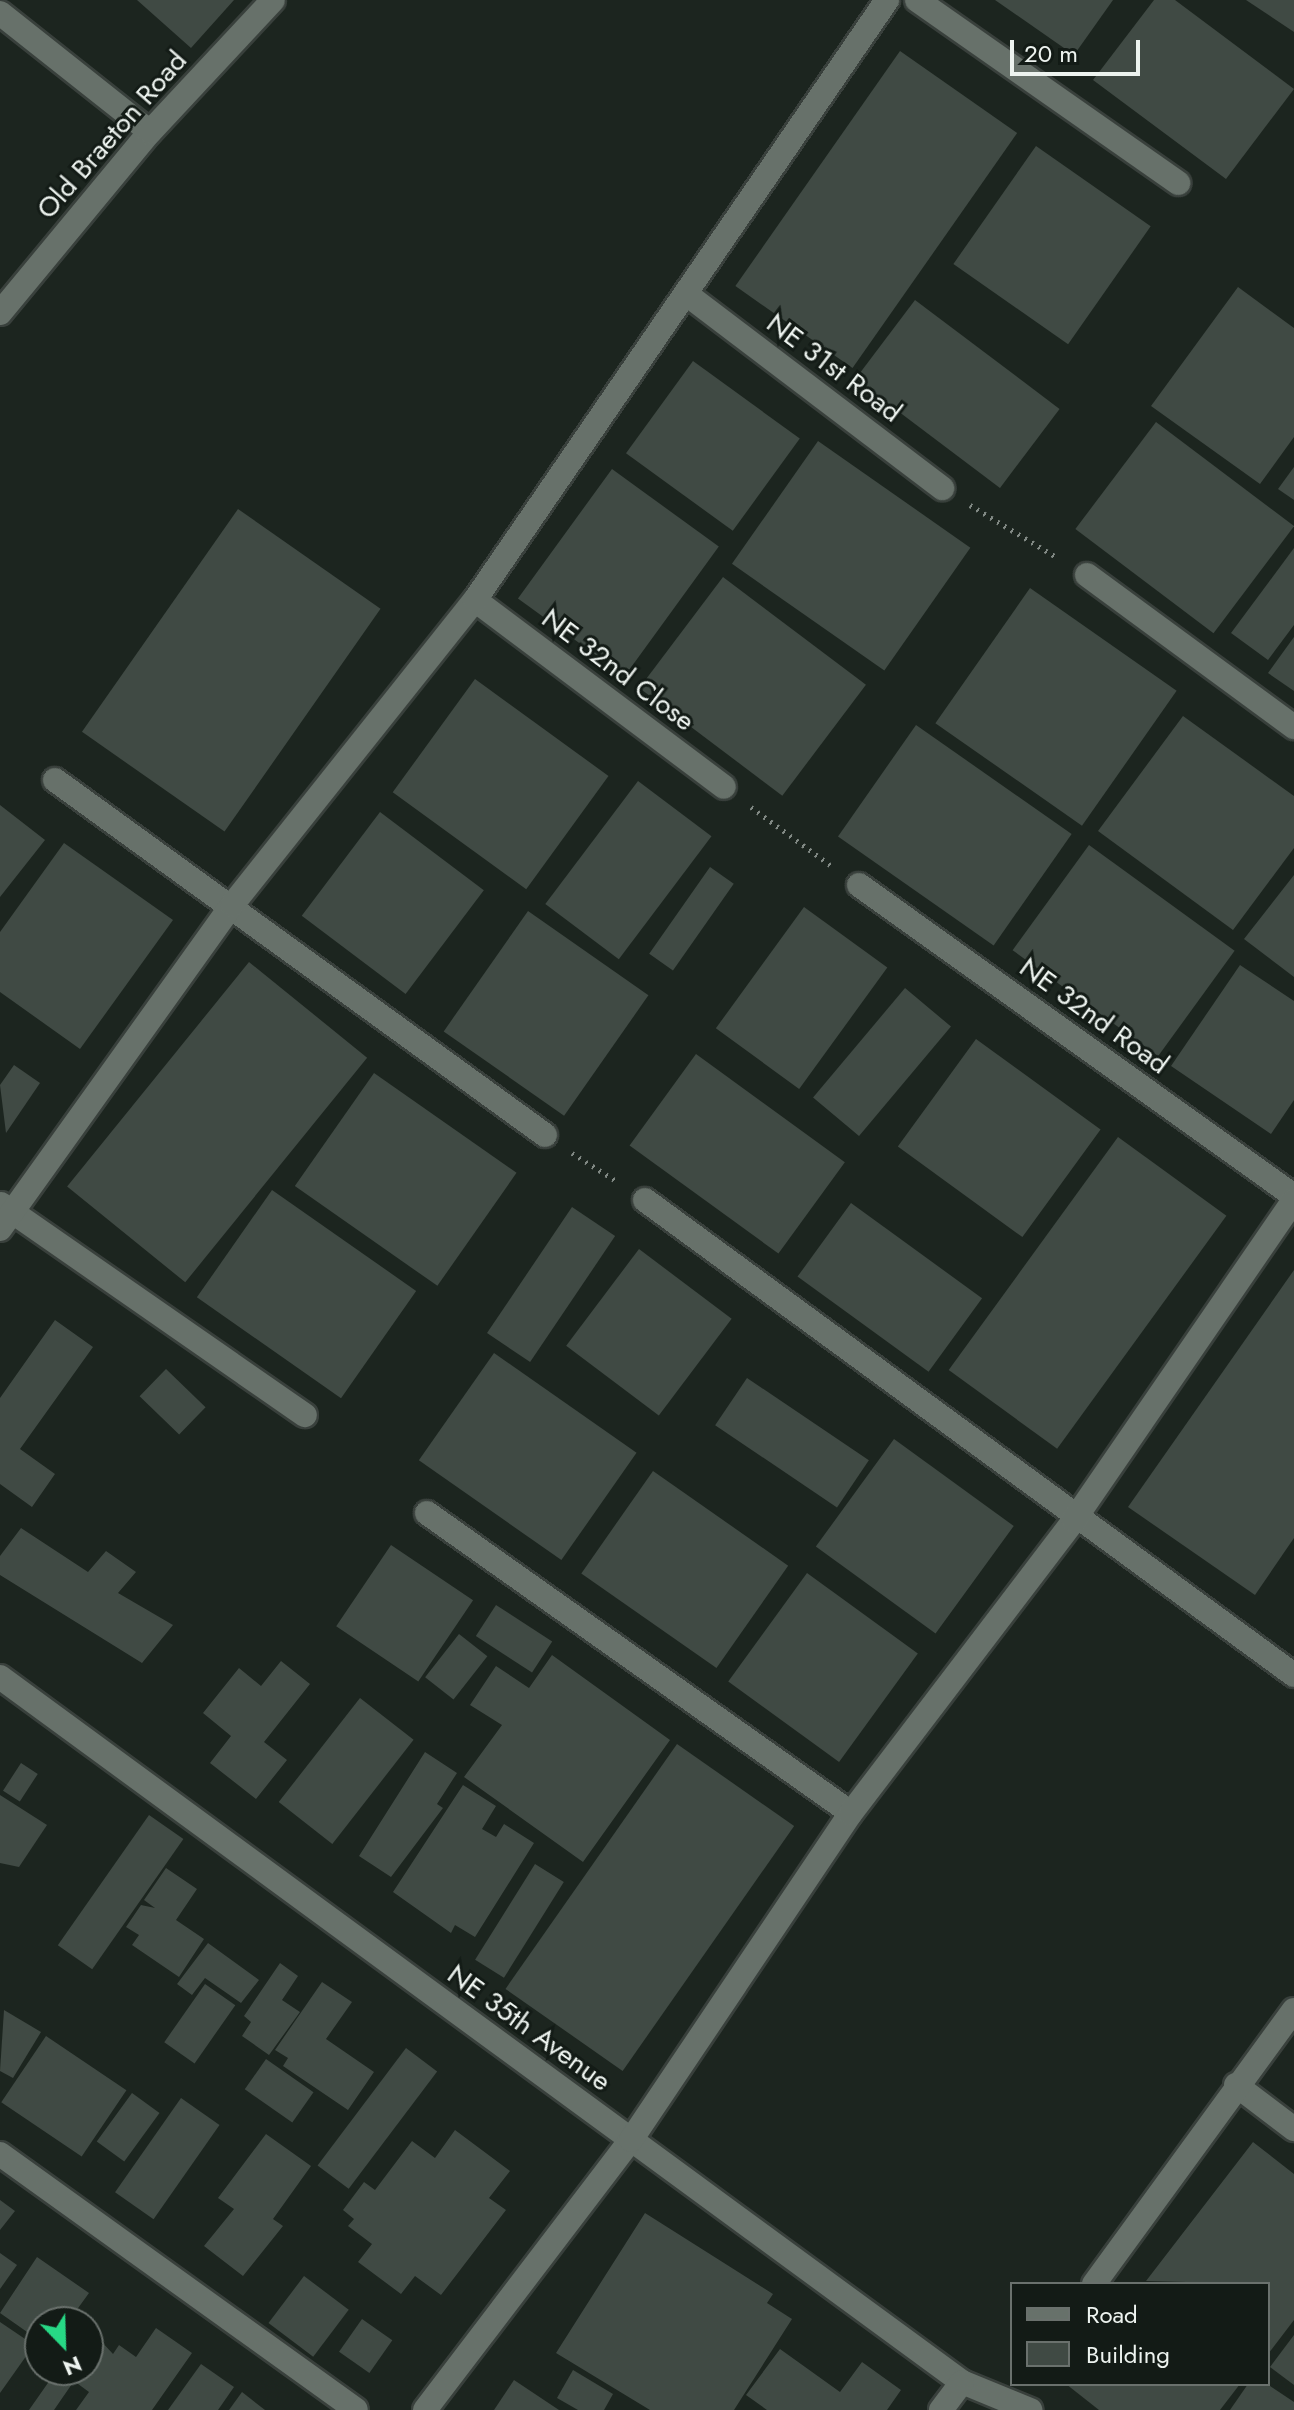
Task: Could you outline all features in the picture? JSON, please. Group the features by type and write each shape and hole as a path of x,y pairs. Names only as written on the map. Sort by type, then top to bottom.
{"street":[{"name":"Old Braeton Road","path":"0,313 150,132 273,0"},
{"path":"305,1415 4,1215 233,904 475,600 689,296 887,0"},
{"path":"917,0 1178,183"},
{"path":"0,13 150,132"},
{"name":"NE 31st Road","path":"689,296 942,488"},
{"path":"1087,575 1294,727"},
{"name":"NE 32nd Close","path":"475,600 724,787"},
{"path":"55,780 233,904 545,1135"},
{"name":"NE 32nd Road","path":"859,885 1294,1198"},
{"path":"425,2410 631,2140 851,1813 1074,1520 1294,1198"},
{"path":"645,1200 1074,1520 1294,1675"},
{"path":"427,1513 851,1813"},
{"name":"NE 35th Avenue","path":"0,1677 962,2382 1022,2397"},
{"path":"1095,2282 1236,2085 1294,2010"},
{"path":"1236,2085 1294,2129"},
{"path":"0,2154 356,2410"},
{"path":"941,2410 962,2382"}],"path":[{"path":"942,488 1087,575"},
{"path":"724,787 859,885"},
{"path":"545,1135 645,1200"}],"building":[{"path":"137,0 234,0 191,48"},
{"path":"995,0 1113,0 1074,55"},
{"path":"1154,0 1175,0 1294,89 1226,179 1093,80"},
{"path":"1246,0 1294,0 1294,32"},
{"path":"900,51 1017,133 853,368 735,286"},
{"path":"1036,146 1151,226 1068,344 953,264"},
{"path":"1238,287 1294,328 1294,437 1260,484 1151,406"},
{"path":"915,300 1060,409 1000,488 855,379"},
{"path":"693,361 800,439 733,531 626,453"},
{"path":"1156,422 1294,526 1214,633 1075,529"},
{"path":"818,441 970,548 884,671 732,564"},
{"path":"1294,467 1294,500 1278,489"},
{"path":"612,469 719,547 625,676 518,598"},
{"path":"238,509 381,609 225,832 82,732"},
{"path":"1294,548 1294,625 1268,660 1231,633"},
{"path":"723,577 866,685 782,796 639,688"},
{"path":"1030,588 1177,691 1082,826 935,723"},
{"path":"1294,637 1294,691 1268,673"},
{"path":"475,679 608,776 526,889 393,792"},
{"path":"1183,716 1294,796 1294,848 1233,930 1098,831"},
{"path":"916,725 1072,834 994,945 838,836"},
{"path":"638,781 711,836 619,959 545,904"},
{"path":"0,805 45,840 0,897"},
{"path":"380,812 484,890 406,994 302,916"},
{"path":"64,843 173,920 80,1049 0,992 0,932"},
{"path":"1089,845 1235,951 1158,1056 1013,950"},
{"path":"710,867 734,884 673,970 649,954"},
{"path":"1294,875 1294,977 1244,939"},
{"path":"804,907 887,968 799,1089 716,1028"},
{"path":"528,911 648,995 564,1116 444,1031"},
{"path":"249,962 367,1058 185,1282 67,1187"},
{"path":"1240,965 1294,1001 1294,1100 1271,1134 1171,1066"},
{"path":"905,988 951,1027 859,1136 813,1098"},
{"path":"976,1039 1101,1130 1022,1237 898,1147"},
{"path":"696,1054 845,1162 778,1254 630,1145"},
{"path":"14,1065 40,1083 6,1133 0,1085"},
{"path":"374,1073 517,1173 437,1286 295,1186"},
{"path":"1118,1137 1226,1216 1057,1449 949,1370"},
{"path":"272,1190 416,1291 341,1398 197,1297"},
{"path":"851,1203 982,1298 929,1372 798,1277"},
{"path":"572,1207 615,1236 530,1362 487,1333"},
{"path":"639,1249 732,1319 659,1415 566,1346"},
{"path":"1294,1270 1294,1538 1255,1595 1128,1507"},
{"path":"55,1320 93,1347 20,1449 55,1474 32,1507 0,1484 0,1398"},
{"path":"494,1353 637,1453 561,1560 419,1460"},
{"path":"166,1369 206,1407 179,1435 140,1396"},
{"path":"747,1378 869,1460 837,1507 715,1425"},
{"path":"894,1439 1014,1526 936,1634 816,1547"},
{"path":"653,1471 788,1566 716,1668 581,1573"},
{"path":"21,1528 88,1572 106,1551 136,1572 118,1593 173,1625 142,1663 0,1575 0,1556"},
{"path":"391,1545 473,1600 418,1682 336,1626"},
{"path":"807,1573 918,1654 839,1762 728,1681"},
{"path":"496,1605 552,1641 532,1673 476,1636"},
{"path":"459,1634 487,1656 454,1700 425,1677"},
{"path":"552,1655 670,1740 583,1862 464,1777 502,1725 470,1705 496,1666 529,1688"},
{"path":"281,1661 310,1684 264,1742 287,1760 256,1799 210,1763 231,1736 203,1713 239,1668 261,1686"},
{"path":"360,1698 414,1740 332,1844 279,1802"},
{"path":"677,1744 794,1826 623,2071 506,1989"},
{"path":"425,1752 457,1773 437,1804 443,1808 391,1877 359,1856"},
{"path":"21,1763 38,1774 20,1802 3,1791"},
{"path":"463,1785 496,1806 482,1829 496,1837 504,1824 534,1843 475,1937 455,1925 451,1933 393,1892"},
{"path":"0,1795 47,1825 19,1867 0,1863"},
{"path":"149,1815 183,1839 92,1969 58,1945"},
{"path":"535,1864 564,1882 504,1978 475,1960"},
{"path":"166,1868 197,1889 176,1920 204,1939 179,1977 132,1945 139,1935 126,1927 141,1905 155,1908 144,1900"},
{"path":"208,1943 259,1980 241,2003 205,1978 192,1995 177,1984"},
{"path":"280,1963 298,1976 282,2000 300,2012 269,2055 242,2036 251,2022 244,2016"},
{"path":"322,1982 352,2002 326,2039 374,2072 348,2110 283,2066 288,2058 275,2050"},
{"path":"205,1984 235,2005 195,2063 164,2042"},
{"path":"4,2010 41,2032 13,2078 0,2071"},
{"path":"46,2036 126,2090 82,2157 1,2102"},
{"path":"406,2048 437,2071 349,2189 318,2165"},
{"path":"266,2059 314,2092 292,2123 245,2089"},
{"path":"132,2093 160,2113 124,2162 97,2142"},
{"path":"181,2098 220,2125 154,2219 115,2192"},
{"path":"455,2130 510,2171 489,2198 506,2210 441,2295 415,2276 401,2294 358,2262 372,2244 348,2226 354,2219 343,2210 364,2182 375,2190 412,2141 435,2158"},
{"path":"266,2134 311,2166 273,2219 283,2226 243,2276 204,2246 234,2209 218,2198"},
{"path":"1253,2142 1294,2174 1294,2320 1270,2351 1270,2282 1146,2281"},
{"path":"0,2200 15,2211 0,2230"},
{"path":"645,2213 773,2294 767,2303 792,2319 734,2410 650,2410 556,2353"},
{"path":"0,2253 17,2265 0,2289"},
{"path":"37,2257 89,2293 80,2306 24,2306 24,2330 0,2313"},
{"path":"304,2276 349,2310 313,2357 268,2323"},
{"path":"362,2319 392,2340 369,2373 339,2352"},
{"path":"0,2322 24,2338 24,2359 0,2393"},
{"path":"156,2328 192,2353 152,2410 76,2410 89,2392 81,2386 104,2386 104,2344 113,2354 119,2345 136,2357"},
{"path":"1294,2335 1294,2385 1270,2367"},
{"path":"780,2349 840,2392 862,2362 901,2390 887,2410 767,2410 746,2395"},
{"path":"201,2364 234,2387 218,2410 168,2410"},
{"path":"573,2370 613,2394 604,2410 578,2410 557,2398"},
{"path":"514,2380 559,2410 494,2410"},
{"path":"46,2386 71,2386 54,2410 29,2410"},
{"path":"1069,2386 1238,2386 1220,2410 1099,2410"},
{"path":"1247,2386 1270,2386 1294,2402 1294,2410 1230,2410"},
{"path":"242,2392 265,2410 229,2410"}]}
